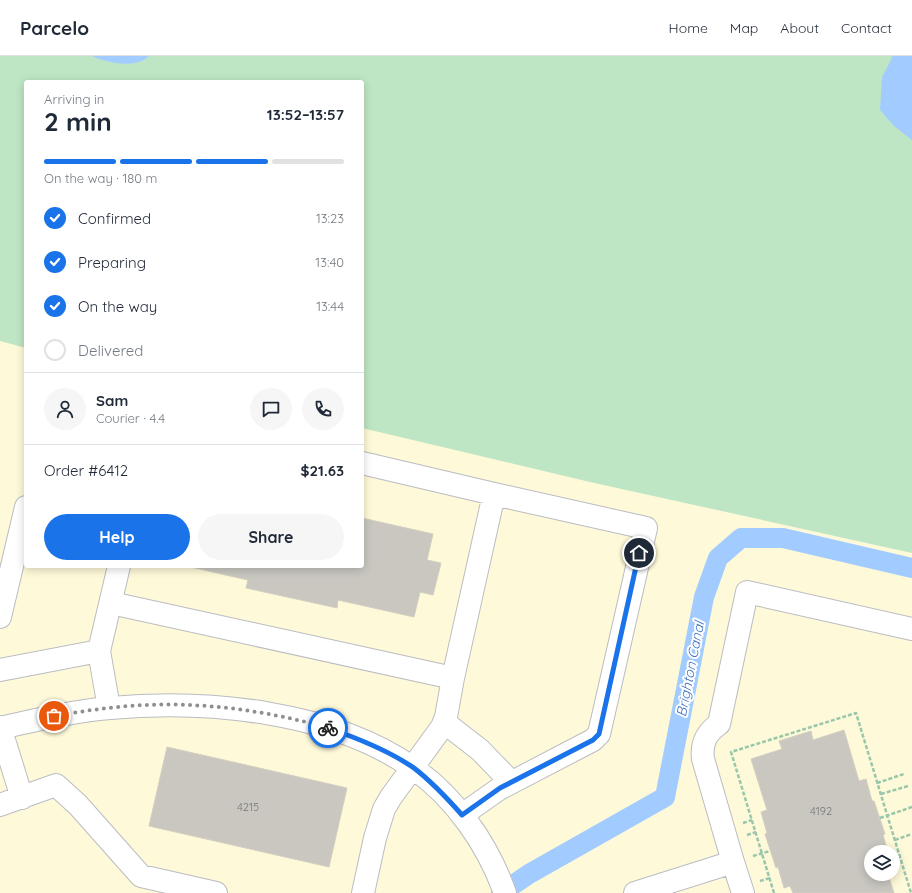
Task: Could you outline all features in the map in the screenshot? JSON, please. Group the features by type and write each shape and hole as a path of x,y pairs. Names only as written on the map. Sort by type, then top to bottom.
{"street":[{"path":"364,463 646,528 599,734 593,740 500,788 462,815"},
{"path":"363,893 375,838 384,809 391,797 439,732 444,722 494,494"},
{"path":"0,617 24,515"},
{"path":"109,708 99,651 119,568"},
{"path":"743,893 703,759 703,746 707,735 719,724 747,592 912,629"},
{"path":"111,603 453,678"},
{"path":"0,670 99,651"},
{"path":"22,798 0,728 54,716 109,708 152,705 231,708 266,713 328,727 356,738 413,768 432,783 462,815 488,855 502,885"},
{"path":"444,722 480,750 511,782"},
{"path":"0,805 56,785 78,806 141,876 216,893"},
{"path":"635,893 733,862"}],"path":[{"path":"774,893 731,752 856,713 911,893"},
{"path":"877,783 904,774"},
{"path":"881,794 908,786"},
{"path":"880,818 912,807"},
{"path":"895,840 912,834"}],"shaded area":[{"path":"0,340 24,346 24,568 364,568 364,424 912,551 912,893 0,893"}],"green space":[{"path":"0,56 912,56 912,553 590,482 364,428 364,80 24,80 24,347 0,341"}],"water":[{"path":"92,56 149,56 137,62 121,64 105,61"},
{"path":"892,56 912,56 912,140 894,126 880,110 882,77"}],"building":[{"path":"364,518 433,534 427,560 441,563 433,595 420,592 414,617 338,600 337,608 246,588 248,580 195,568 364,568"},
{"path":"844,730 859,781 866,779 872,801 874,801 885,834 883,835 886,845 864,845 864,881 890,881 894,893 793,893 790,886 784,888 778,867 776,868 765,834 767,833 761,812 767,810 751,759 782,749 779,741 811,731 813,740"},
{"path":"167,747 347,788 329,867 149,826"}],"waterway":[{"name":"Brighton Canal","path":"501,893 529,874 665,797 704,597 718,558 741,538 783,538 912,568"}],"way so far":[{"path":"54,716 109,708 152,705 195,706 231,708 266,713 328,728"}],"route":[{"path":"328,728 356,738 413,768 432,783 462,815 500,788 593,740 599,734 639,553"}]}
